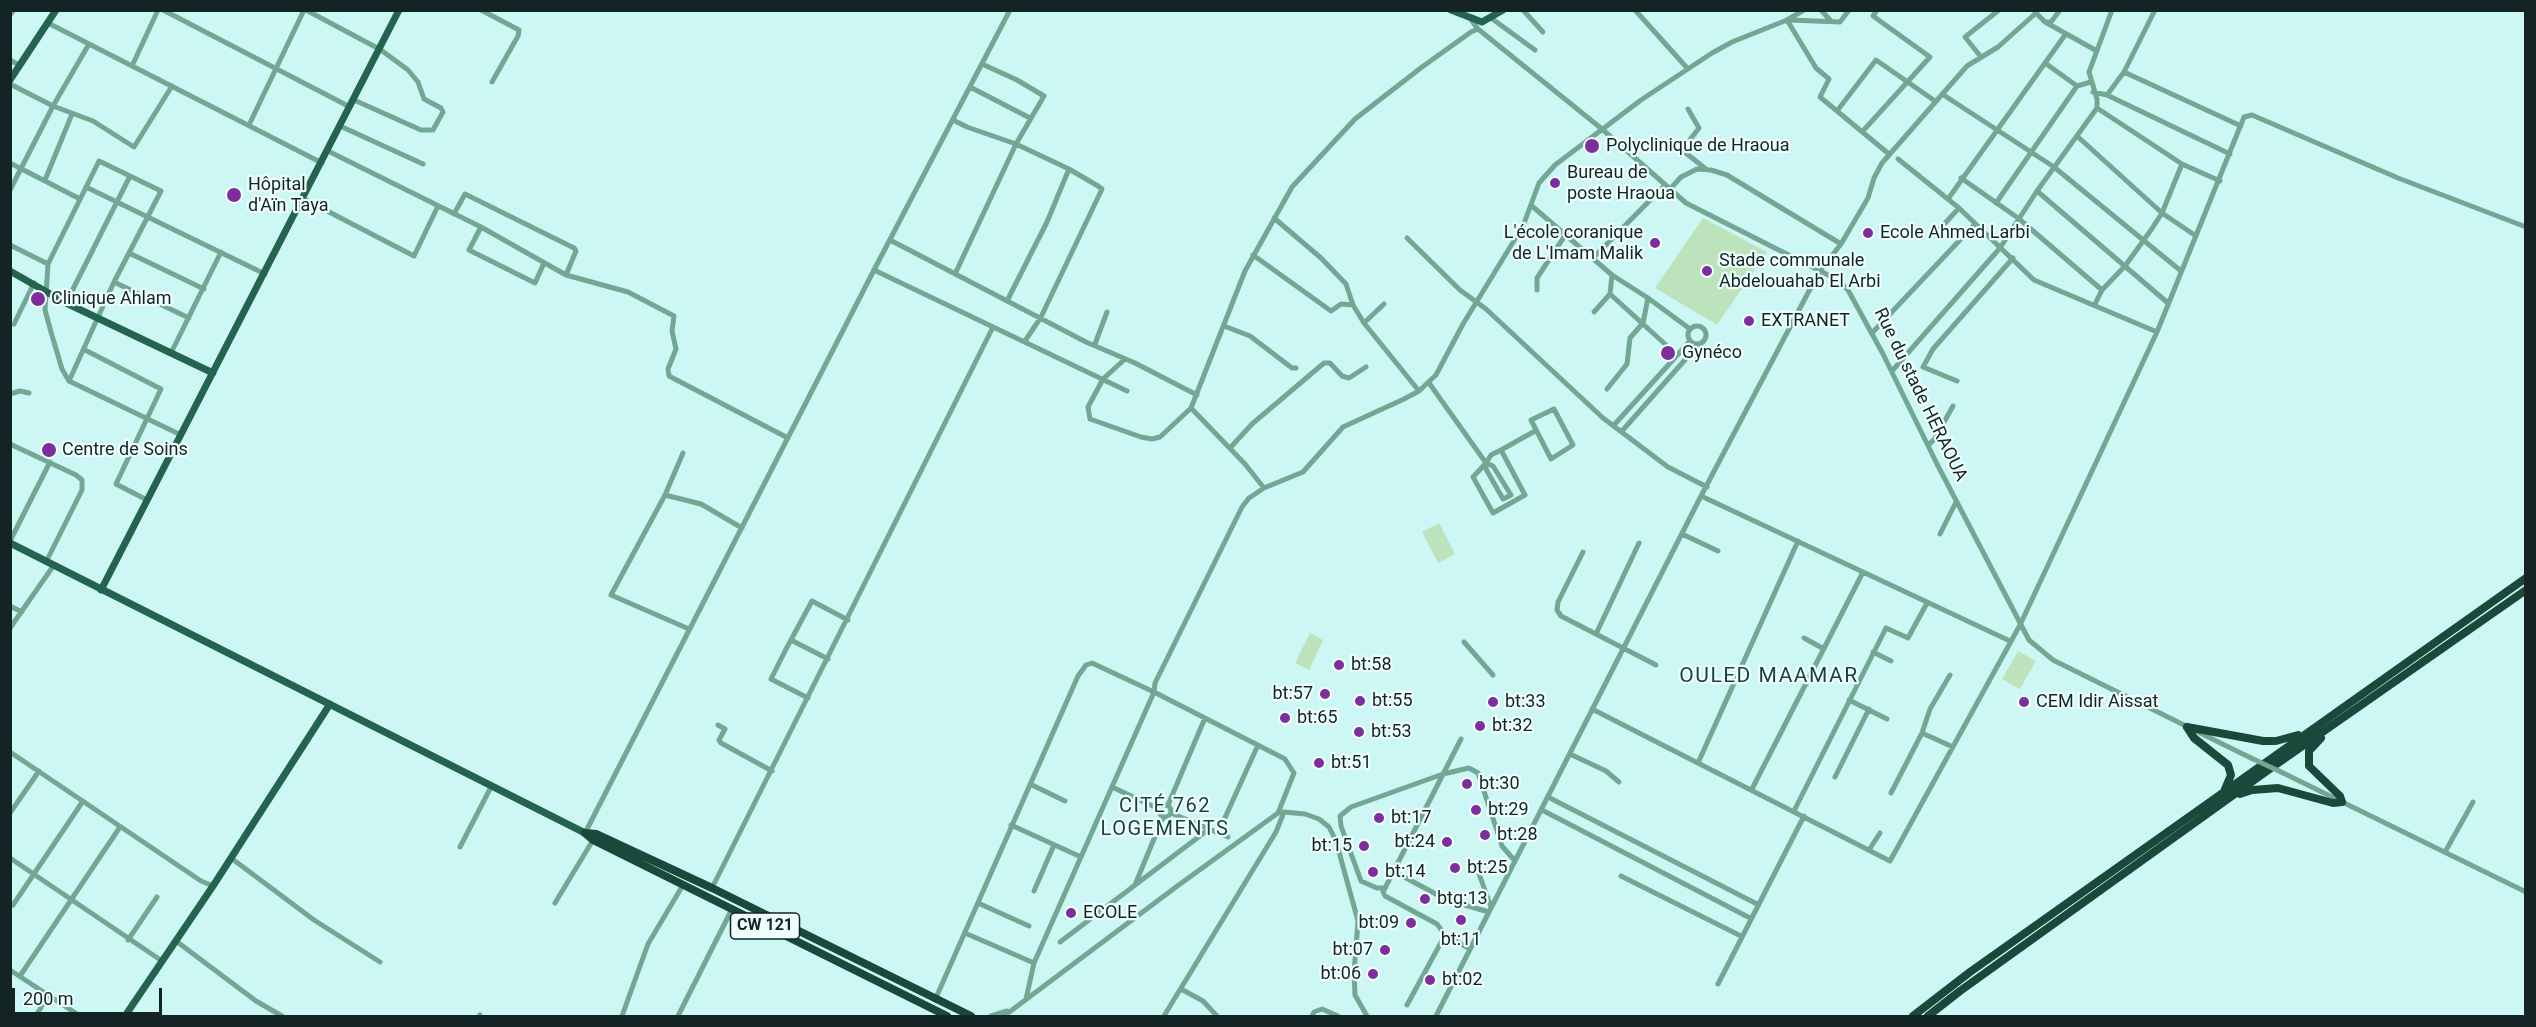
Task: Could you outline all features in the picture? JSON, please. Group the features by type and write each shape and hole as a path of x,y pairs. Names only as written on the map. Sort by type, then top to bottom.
{"highway":[{"path":"1928,1017 2227,795 2307,732 2526,578"},
{"path":"1912,1017 1970,972 2526,590"},
{"path":"2227,795 2268,787 2294,791 2333,803 2342,802 2338,794 2313,771 2308,758 2309,751 2343,717"},
{"path":"2187,727 2263,741 2276,741 2307,732"},
{"path":"2187,727 2194,738 2228,765 2230,780 2227,795"},
{"path":"585,833 596,834 712,888 971,1017"},
{"name":"CW 121","path":"585,833 592,840 947,1017"}],"main road":[{"path":"10,82 56,10"},
{"path":"101,590 381,50 399,10"},
{"path":"1451,10 1473,21 1482,22 1503,10"},
{"path":"10,271 46,289 66,303 213,374"},
{"name":"CW 121","path":"10,542 585,833"},
{"path":"125,1017 213,886 330,704"}],"street":[{"path":"10,15 14,10"},
{"path":"132,66 158,10"},
{"path":"163,10 276,68 352,104 421,130 430,131 434,128 443,109 426,101 420,94 414,74 381,50 305,10 276,68 249,125"},
{"path":"481,10 519,30 518,36 492,82"},
{"path":"585,833 1010,10"},
{"path":"1522,10 1543,32"},
{"path":"1635,10 1688,69"},
{"path":"1026,999 1034,963 1154,692 1155,683 1242,507 1249,498 1264,488 1303,472 1343,427 1419,391 1429,383 1444,362 1476,302 1523,226 1537,187 1543,178 1572,151 1688,69 1732,42 1787,20 1804,10"},
{"path":"1821,10 1830,20"},
{"path":"1787,20 1835,22 1843,20 1849,10"},
{"path":"1862,132 1930,57 1873,16 1877,10"},
{"path":"1981,57 1965,37 1999,10"},
{"path":"2045,22 2050,22 2060,10"},
{"path":"1892,371 2000,248 2018,218 2097,108 2097,99 2093,92 2089,72 2112,10"},
{"path":"2107,95 2124,72 2155,10"},
{"path":"1436,1017 1701,496 1819,272 1841,244 1869,198 1874,178 1888,154 1967,66 1998,47 2035,12 2045,22 2097,51"},
{"path":"1491,18 1535,50"},
{"path":"1787,20 1816,68 1829,79 1820,97 1888,154"},
{"name":"Rue du stade HERAOUA","path":"1473,21 1478,29 1602,129 1686,203 1838,280 1848,290 1892,371 1956,502 2020,625 2029,640 2053,660 2526,892"},
{"path":"48,23 322,163"},
{"path":"1125,359 1103,379 1088,407 1090,419 1141,437 1152,439 1160,437 1191,408 1253,255 1292,187 1355,119 1422,67 1478,29"},
{"path":"1948,199 2065,35"},
{"path":"10,190 88,44"},
{"path":"10,60 19,65"},
{"path":"1837,111 1876,60 1935,101"},
{"path":"2045,63 2077,86"},
{"path":"955,274 1016,144 1044,96 1017,80 982,64"},
{"path":"2124,72 2241,126"},
{"path":"10,82 53,106 93,121 134,147 172,86"},
{"path":"1996,203 2077,86 2091,82"},
{"path":"970,87 1030,118"},
{"path":"2093,92 2107,95 2230,154"},
{"path":"1942,94 2054,167 2181,271"},
{"path":"2097,108 2182,164 2220,181"},
{"path":"1688,109 1699,129 1682,150 1707,170"},
{"path":"45,180 72,114"},
{"path":"1593,710 1890,861 2020,625 2157,332 2244,117 2252,115 2398,178 2526,227"},
{"path":"953,120 1016,144 1069,169 1102,189 1041,317 1025,341"},
{"path":"340,126 423,164"},
{"path":"2077,136 2162,213 2196,236"},
{"path":"328,151 481,227 566,275 628,292 674,316 672,331 676,348 668,369 669,376 788,438"},
{"path":"1898,159 1959,208 2034,280 2157,332"},
{"path":"69,381 114,282 161,191 99,161 48,264 45,310 62,369 69,381 148,417 181,435"},
{"path":"10,163 80,199"},
{"path":"2095,304 2102,290 2125,266 2162,213 2182,164"},
{"path":"1007,301 1047,222 1069,169"},
{"path":"1594,257 1667,187 1697,170 1727,175 1841,244"},
{"path":"66,303 130,176"},
{"path":"1962,178 2018,218 2102,290"},
{"path":"87,187 265,274"},
{"path":"2037,191 2168,303"},
{"path":"454,214 465,194 574,248 576,251 566,275"},
{"path":"304,199 414,256 438,206"},
{"path":"1532,206 1594,257 1612,275 1690,329"},
{"path":"1936,233 1959,208"},
{"path":"1274,218 1322,258 1346,284 1353,305 1364,323 1419,391"},
{"path":"1872,333 1975,224"},
{"path":"481,227 469,250 535,284 544,263"},
{"path":"1537,290 1537,278 1566,234"},
{"path":"1407,238 1460,290 1486,309 1544,364 1614,425 1668,467 1707,487"},
{"path":"890,240 1197,395"},
{"path":"10,245 48,264"},
{"path":"171,353 220,252"},
{"path":"129,253 204,288"},
{"path":"1253,255 1331,311 1341,304 1353,305"},
{"path":"1957,381 1923,367 1933,350 2013,258"},
{"path":"874,270 1127,392"},
{"path":"1594,312 1610,294 1612,275"},
{"path":"114,282 189,318"},
{"path":"14,324 34,283"},
{"path":"1610,294 1666,345"},
{"path":"1607,389 1627,364 1630,338 1643,323 1648,298"},
{"path":"1364,323 1384,304"},
{"path":"1095,345 1107,312"},
{"path":"1224,326 1250,336 1292,368 1296,368"},
{"path":"1622,431 1705,339 1705,331 1700,326 1690,329"},
{"path":"712,888 993,327"},
{"path":"1690,329 1688,333 1690,341"},
{"path":"1614,425 1690,341"},
{"path":"1690,341 1699,344"},
{"path":"85,350 161,389 116,484 147,500"},
{"path":"1230,448 1252,424 1324,363 1330,363 1342,376 1348,378 1366,367"},
{"path":"1429,383 1485,463 1503,499 1511,495 1493,466 1485,463"},
{"path":"10,394 20,391 29,393"},
{"path":"1928,445 1934,440 1953,406"},
{"path":"1191,408 1230,448 1264,488"},
{"path":"1554,409 1573,447 1550,459 1535,431 1531,419 1554,409"},
{"path":"1501,450 1525,495 1493,513 1473,477 1491,455 1535,431"},
{"path":"10,444 80,477 82,486 50,563 22,612 10,628"},
{"path":"683,453 665,495 611,595 689,629"},
{"path":"10,542 50,462"},
{"path":"665,495 701,504 742,528"},
{"path":"1701,496 2010,641"},
{"path":"1940,534 1956,502"},
{"path":"1682,534 1718,551"},
{"path":"1698,763 1798,541"},
{"path":"1596,634 1639,543"},
{"path":"1583,552 1558,602 1557,609 1561,616 1656,665"},
{"path":"1752,789 1863,572"},
{"path":"808,698 771,679 791,640 812,601 848,620"},
{"path":"1794,811 1886,628 1908,638 1928,603"},
{"path":"10,606 22,612"},
{"path":"1804,638 1824,649"},
{"path":"791,640 828,659"},
{"path":"1464,642 1493,675"},
{"path":"1873,652 1891,661"},
{"path":"935,1000 1078,676 1086,665 1098,665 1285,759 1294,773 1276,832 1164,1017"},
{"path":"1891,793 1922,733 1930,709 1950,675"},
{"path":"1849,700 1887,719"},
{"path":"1836,777 1869,709"},
{"path":"1205,718 1168,804 1171,813 1228,837"},
{"path":"718,725 725,729 719,740 721,744 772,771"},
{"path":"1922,733 1953,747"},
{"path":"1461,739 1383,892 1385,896 1437,924 1445,934 1470,949"},
{"path":"1218,833 1258,745"},
{"path":"10,752 201,881 213,886"},
{"path":"1570,754 1606,771 1619,782"},
{"path":"1384,888 1377,888 1361,881 1341,826 1340,816 1351,807 1443,774 1468,768 1478,773 1502,846 1515,861"},
{"path":"10,813 39,771"},
{"path":"1030,784 1065,801"},
{"path":"460,847 491,787"},
{"path":"1112,788 1159,808 1163,817"},
{"path":"1548,797 1757,904"},
{"path":"13,905 83,801"},
{"path":"2445,852 2473,802"},
{"path":"1159,808 1168,804"},
{"path":"1542,810 1750,918"},
{"path":"1135,885 1163,817 1171,813"},
{"path":"1004,1017 1281,813 1305,814 1319,819 1329,827 1336,841 1358,921 1354,973 1355,995 1367,1017"},
{"path":"1718,984 1804,816"},
{"path":"1011,825 1081,857"},
{"path":"20,976 120,827"},
{"path":"1060,942 1209,829"},
{"path":"1869,850 1880,833"},
{"path":"555,903 592,840"},
{"path":"1034,891 1054,845"},
{"path":"10,858 162,961"},
{"path":"231,858 314,920 381,962"},
{"path":"1393,871 1447,900 1490,910"},
{"path":"1478,871 1490,910"},
{"path":"1621,876 1741,936"},
{"path":"622,1017 648,944 683,885"},
{"path":"128,940 157,897"},
{"path":"978,903 1029,926"},
{"path":"678,1017 732,909"},
{"path":"965,933 1034,963"},
{"path":"1407,1005 1445,934"},
{"path":"176,941 255,1001 282,1017"},
{"path":"10,970 80,1017"},
{"path":"1182,989 1203,1001 1217,1017"},
{"path":"36,1017 48,995"},
{"path":"991,1017 1017,1006"},
{"path":"1012,1017 1017,1006"},
{"path":"1312,1017 1314,1012 1322,1009 1338,1017"}],"green space":[{"name":"Stade communale Abdelouahab El Arbi","path":"1703,218 1767,252 1717,325 1655,288"},
{"path":"1439,523 1455,554 1438,563 1422,532"},
{"path":"1310,633 1323,640 1309,670 1295,663"},
{"path":"2018,651 2036,661 2020,689 2002,679"}],"place":[{"name":"Polyclinique de Hraoua","path":"1592,146"},
{"name":"Bureau de poste Hraoua","path":"1555,183"},
{"name":"Hôpital d'Aïn Taya","path":"234,195"},
{"name":"Ecole Ahmed Larbi","path":"1868,233"},
{"name":"L'école coranique de L'Imam Malik","path":"1655,243"},
{"name":"Stade communale Abdelouahab El Arbi","path":"1707,271"},
{"name":"Clinique Ahlam","path":"38,299"},
{"name":"EXTRANET","path":"1749,321"},
{"name":"Gynéco","path":"1668,353"},
{"name":"Centre de Soins","path":"49,450"},
{"name":"bt:58","path":"1339,665"},
{"name":"bt:57","path":"1325,694"},
{"name":"bt:55","path":"1360,701"},
{"name":"bt:33","path":"1493,702"},
{"name":"CEM Idir Aissat","path":"2024,702"},
{"name":"bt:65","path":"1285,718"},
{"name":"bt:32","path":"1480,726"},
{"name":"bt:53","path":"1359,732"},
{"name":"bt:51","path":"1319,763"},
{"name":"bt:30","path":"1467,784"},
{"name":"bt:29","path":"1476,810"},
{"name":"bt:17","path":"1379,818"},
{"name":"bt:28","path":"1485,835"},
{"name":"bt:24","path":"1447,842"},
{"name":"bt:15","path":"1364,846"},
{"name":"bt:25","path":"1455,868"},
{"name":"bt:14","path":"1373,872"},
{"name":"btg:13","path":"1425,899"},
{"name":"ECOLE","path":"1071,913"},
{"name":"bt:11","path":"1461,920"},
{"name":"bt:09","path":"1411,923"},
{"name":"bt:07","path":"1385,950"},
{"name":"bt:06","path":"1373,974"},
{"name":"bt:02","path":"1430,980"}],"district":[{"name":"OULED MAAMAR","path":"1769,677"},
{"name":"CITÉ 762 LOGEMENTS","path":"1165,818"}]}
